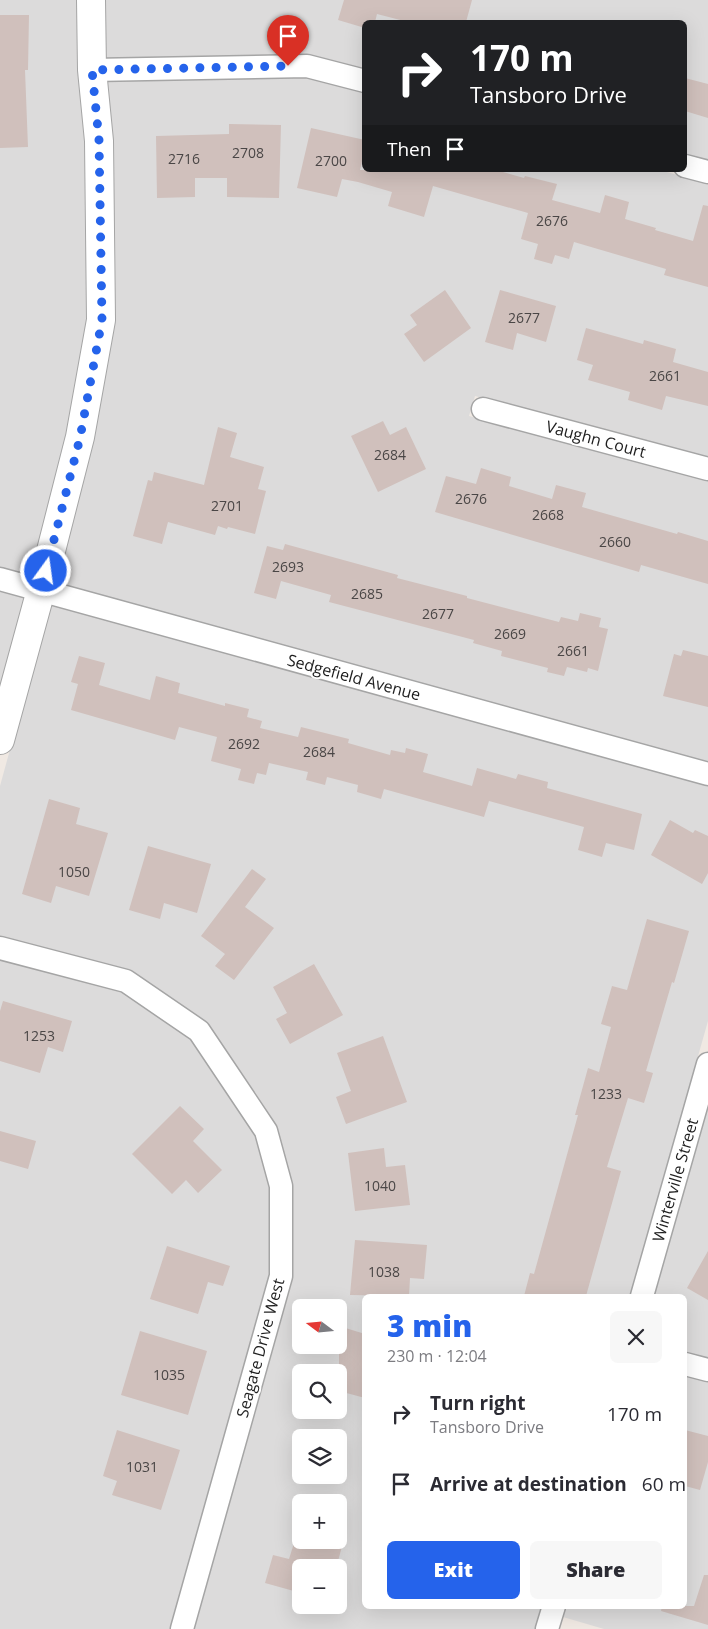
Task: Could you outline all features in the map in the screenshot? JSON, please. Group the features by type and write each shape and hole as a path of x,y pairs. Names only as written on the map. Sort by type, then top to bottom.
{"street":[{"path":"0,740 80,438 102,320 99,140 92,70 91,0"},
{"path":"92,70 307,66 362,80"},
{"path":"687,167 708,172"},
{"name":"Vaughn Court","path":"483,409 708,469"},
{"name":"Sedgefield Avenue","path":"0,579 708,774"},
{"name":"Seagate Drive West","path":"0,948 126,981 199,1031 266,1131 279,1176 281,1186 281,1276 182,1629"},
{"name":"Winterville Street","path":"643,1294 707,1071"},
{"path":"687,1365 708,1370"}],"shaded area":[{"path":"0,0 80,0 87,140 90,318 68,435 32,577 0,568"},
{"path":"103,0 708,0 708,161 687,156 687,20 362,20 362,71 104,59"},
{"path":"306,77 362,91 362,172 667,172 708,183 708,458 475,396 469,416 708,480 708,763 55,583 92,440 105,80"},
{"path":"0,590 27,597 0,695"},
{"path":"50,604 708,785 708,1021 631,1294 362,1294 362,1609 541,1609 535,1629 194,1629 293,1279 293,1186 277,1126 209,1026 129,971 0,937 0,786"},
{"path":"0,959 121,991 190,1038 255,1135 269,1186 269,1274 170,1629 0,1629"},
{"path":"708,1107 708,1359 687,1354 687,1294 655,1294"},
{"path":"687,1375 708,1381 708,1629 604,1629 563,1617 565,1609 687,1609"}],"building":[{"path":"344,0 472,0 467,20 400,20 377,14 376,20 362,20 362,27 338,20"},
{"path":"0,15 29,15 28,70 25,70 28,147 0,148"},
{"path":"687,79 708,84 708,118 687,112"},
{"path":"229,124 281,125 279,198 227,197 227,178 195,178 195,197 157,198 156,136 229,134"},
{"path":"311,128 362,139 360,170 362,172 503,172 524,178 525,176 557,184 552,200 600,213 605,195 629,202 625,219 693,241 703,205 708,206 708,287 664,275 666,269 574,242 569,259 555,255 552,264 534,259 538,244 521,239 528,213 433,186 424,217 388,206 392,192 358,182 342,179 337,197 297,188"},
{"path":"445,290 471,328 424,362 404,334 417,325 410,315"},
{"path":"500,290 556,306 546,342 517,333 513,350 485,342"},
{"path":"586,328 643,344 644,340 676,349 673,362 708,372 708,406 666,396 662,410 628,400 630,392 588,380 593,365 577,360"},
{"path":"383,421 390,435 406,427 426,469 378,492 351,436"},
{"path":"218,427 237,433 230,457 264,467 258,489 266,491 255,534 218,526 215,535 168,522 162,544 133,536 148,480 152,481 154,472 204,485"},
{"path":"481,468 511,477 509,486 552,499 556,485 586,493 582,507 708,541 708,584 641,565 639,572 435,512 446,476 476,484"},
{"path":"285,544 398,575 397,578 467,596 467,598 559,622 561,617 578,621 580,613 601,618 599,627 608,629 598,671 588,668 587,672 567,667 564,676 547,672 548,668 501,656 502,651 473,643 474,640 329,602 331,595 281,581 276,599 254,593 267,546 283,550"},
{"path":"683,650 708,656 708,707 663,696 674,654 681,656"},
{"path":"79,656 105,663 99,685 150,700 156,676 180,683 178,693 225,706 225,703 249,709 247,717 262,721 260,728 298,737 301,727 349,739 348,743 390,755 391,750 405,753 406,748 428,754 423,772 472,786 477,768 516,779 518,774 548,782 547,788 642,814 634,850 606,843 602,857 578,850 584,827 489,801 484,817 384,789 381,799 357,792 358,785 327,777 325,785 306,780 308,772 269,763 266,775 257,773 254,784 238,780 241,769 211,761 217,737 179,727 175,740 71,710 78,684 71,682"},
{"path":"49,799 80,808 76,824 108,833 89,896 56,886 51,903 22,894"},
{"path":"670,820 693,833 695,830 708,836 708,873 702,884 651,855"},
{"path":"148,846 211,864 197,913 164,903 160,919 129,910"},
{"path":"252,869 266,879 245,907 274,928 234,980 215,966 225,954 201,936"},
{"path":"647,919 689,931 646,1071 653,1073 644,1103 628,1098 607,1167 621,1171 587,1294 525,1294 530,1273 534,1274 578,1115 575,1115 588,1068 599,1072 611,1027 601,1024 612,986 627,990"},
{"path":"314,964 343,1015 290,1044 276,1019 287,1013 273,987"},
{"path":"3,1001 72,1021 63,1052 48,1047 40,1073 0,1061 0,1011"},
{"path":"383,1036 407,1102 346,1124 336,1097 351,1091 337,1053"},
{"path":"180,1106 204,1129 193,1141 222,1170 198,1193 186,1180 172,1194 132,1154"},
{"path":"0,1131 36,1141 28,1169 0,1161"},
{"path":"384,1148 386,1167 405,1165 410,1205 355,1211 348,1153"},
{"path":"355,1240 427,1245 424,1279 410,1278 409,1294 350,1295"},
{"path":"167,1246 230,1266 223,1286 208,1282 198,1314 150,1299"},
{"path":"708,1251 708,1300 687,1288"},
{"path":"348,1329 362,1333 362,1397 347,1393 347,1364 339,1364 339,1354 348,1354"},
{"path":"140,1331 207,1351 188,1415 121,1395"},
{"path":"117,1430 180,1450 161,1510 112,1495 117,1481 103,1476"},
{"path":"687,1431 708,1436 708,1462 700,1490 687,1487"},
{"path":"292,1549 341,1549 339,1559 292,1559 292,1590 265,1583 273,1555 289,1559"},
{"path":"704,1575 708,1575 708,1625 661,1611 661,1609 687,1609 687,1606 694,1606"}],"route":[{"path":"46,571 80,438 102,320 99,140 92,70 288,66"}]}
